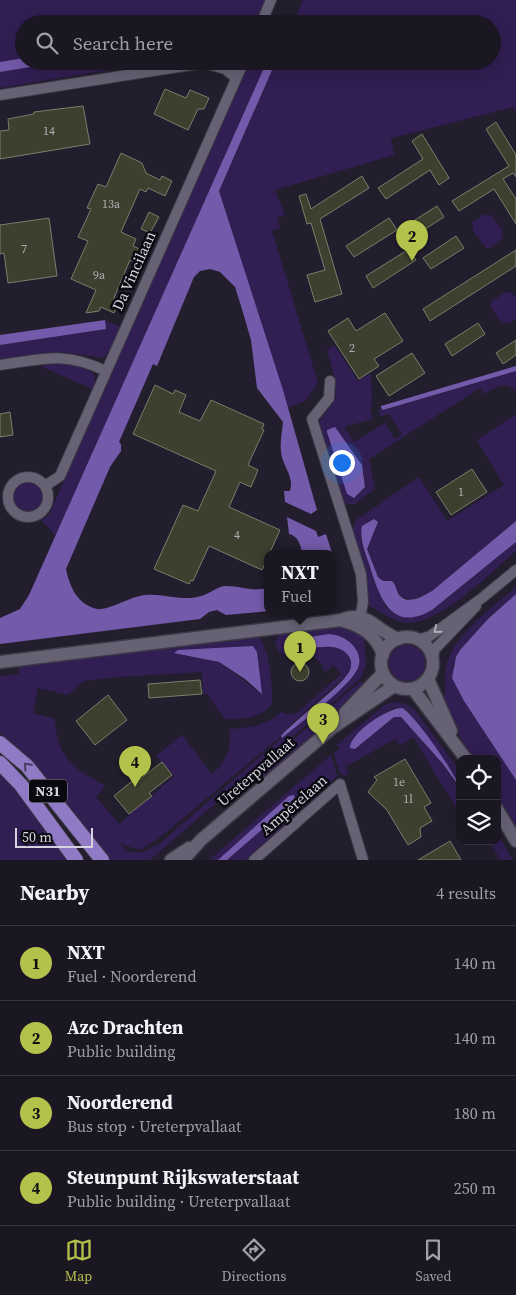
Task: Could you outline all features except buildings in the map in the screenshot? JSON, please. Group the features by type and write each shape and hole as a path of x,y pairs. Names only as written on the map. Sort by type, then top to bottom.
{"highway":[{"name":"N31","path":"0,743 27,766 102,860"},
{"name":"N31","path":"0,763 21,785 76,857"}],"street":[{"path":"265,15 271,0"},
{"path":"0,95 159,70"},
{"path":"227,70 236,78"},
{"name":"Da Vincilaan","path":"45,486 60,476 240,70"},
{"path":"0,365 59,357 79,359 106,371"},
{"path":"330,381 329,398 312,419 361,574 363,596 360,621 377,642 383,655 383,673 394,686 413,689 421,686 428,679 432,671 435,649 482,598"},
{"path":"27,477 40,481 45,486 48,493 46,506 36,516 22,517 11,508 8,495 14,482 27,477"},
{"path":"418,640 430,636 482,598 516,570"},
{"path":"0,662 341,620 348,617 360,621 368,619 385,632 399,638"},
{"path":"383,655 389,644 399,638 408,637 418,640 427,646 433,656"},
{"name":"Ureterpvallaat","path":"332,728 383,673"},
{"path":"428,679 455,742"},
{"name":"Ureterpvallaat","path":"171,860 201,840 332,728 394,686"},
{"path":"413,689 463,755"},
{"name":"Ampèrelaan","path":"254,860 340,784 363,860"},
{"path":"501,816 516,841"},
{"name":"Ureterpvallaat","path":"183,860 201,840"}],"shaded area":[{"path":"0,0 267,0 261,15 15,15 15,60 0,62"},
{"path":"303,0 516,0 516,113 514,107 391,138 394,155 275,190 285,215 277,218 280,228 272,231 318,383 305,401 288,408 219,191 272,70 501,70 501,15 297,15"},
{"path":"15,60 15,70 0,72 0,62"},
{"path":"15,70 108,70 0,88 0,72"},
{"path":"246,70 263,70 56,536 41,520 49,515"},
{"path":"263,70 272,70 219,191 283,390 317,510 311,514 285,502 284,491 290,491 291,482 281,453 283,422 257,388 251,340 235,287 220,272 210,269 200,271 194,277 157,366 153,364 119,442 121,444 121,451 110,467 66,569 72,588 79,599 90,607 97,609 107,608 139,596 159,595 193,598 220,587 232,586 251,589 264,588 264,611 226,615 217,610 209,612 200,619 0,644 0,618 20,609 29,595"},
{"path":"484,215 491,215 503,231 502,239 490,248 486,248 474,232 472,223"},
{"path":"505,292 512,293 516,298 516,318 509,323 502,323 490,306 492,301"},
{"path":"105,320 121,327 111,351 102,358 63,352 0,361 0,345 106,329"},
{"path":"105,320 106,329 0,345 0,335"},
{"path":"334,345 358,381 371,373 372,406 370,407 373,419 344,427 354,442 385,423 395,439 402,435 389,414 380,416 378,409 384,410 516,371 516,391 508,386 500,386 484,394 480,388 369,459 375,489 355,504 347,504 342,501 319,427 321,419 332,404 336,394 327,350","holes":["327,430 362,465 365,487 347,494"]},
{"path":"57,363 85,367 94,375 93,389 40,366"},
{"path":"516,366 516,371 383,410 381,408 381,406"},
{"path":"516,414 516,521 432,591 413,600 401,597 393,583 383,581 378,577 367,549 378,522 360,537 385,606 396,614 414,617 432,610 516,542 516,551 478,585 446,609 430,617 415,622 401,622 367,605 365,573 352,532 356,520 419,477 447,521 504,485 477,440"},
{"path":"335,427 362,465 365,487 354,498 347,494 327,432 327,430"},
{"path":"29,482 40,486 44,497 40,508 29,512 18,508 14,497 18,486"},
{"path":"287,517 316,531 318,537 326,534 331,550 302,550 299,541 289,534"},
{"path":"374,519 378,522 367,549 378,577 383,581 392,581 400,596 408,600 416,599 432,591 516,521 516,542 432,610 418,616 407,617 397,615 383,601 363,547 362,526"},
{"path":"516,587 516,594 488,619 460,650 453,667 464,701 500,755 470,755 439,698 445,694 447,664 453,650 459,640"},
{"path":"516,594 516,780 464,701 452,678 456,657 460,650 488,619"},
{"path":"347,625 364,637 366,665 360,679 150,860 110,860 93,842 89,832 48,779 13,743 0,733 0,676 19,674 19,666 257,636 265,647 271,677 272,703 263,712 251,717 225,719 207,694 203,694 202,672 84,681 67,695 38,688 33,713 55,719 56,732 63,752 76,767 105,786 96,797 119,824 174,776 156,756 182,735 212,774 227,754 230,742 229,729 250,727 264,723 281,712 290,715 297,713 341,674 333,665 326,672 322,667 323,665 311,654 309,656 306,653 289,656 279,652 275,642 280,634","holes":["329,634 343,638 354,646 352,677 159,844 141,853 126,851 120,844 140,850 158,839 281,736 289,726 346,676 351,667 351,662 344,651 338,648 321,647 288,651 289,641","257,652 261,693 219,662 199,657"]},
{"path":"329,634 343,638 353,645 359,656 358,667 344,686 282,738 281,736 288,729 339,684 351,666 350,658 341,649 322,647 290,651 287,650 286,644 289,640"},
{"path":"407,645 414,646 420,650 424,656 424,670 420,676 414,680 407,681 400,680 394,676 390,670 389,663 390,656 394,650 400,646"},
{"path":"253,646 257,652 262,694 245,679 219,662 174,653 178,650"},
{"path":"361,681 366,686 328,724 263,780 256,772"},
{"path":"393,702 406,704 414,709 456,766 456,779 406,709 395,708 379,716 353,739 355,749 394,717 401,717 443,764 456,784 456,807 413,737 400,746 395,739 345,767 349,774 345,776 340,773 334,753 340,748 337,745 383,706"},
{"path":"402,708 415,720 450,769 456,782 443,764 401,717 394,717 355,749 350,748 356,735 370,722 395,709"},
{"path":"331,755 337,776 246,860 227,860 295,801 295,798 218,860 209,860"},
{"path":"501,757 516,780 516,833 501,808"},
{"path":"0,773 12,785 70,860 0,860"},
{"path":"294,795 295,801 227,860 218,860 289,796"},
{"path":"501,840 513,860 500,860 492,845 501,845"}],"place":[{"name":"Azc Drachten","path":"412,261"},
{"name":"NXT","path":"300,672"},
{"name":"Noorderend","path":"323,744"},
{"name":"Steunpunt Rijkswaterstaat","path":"135,787"}]}
